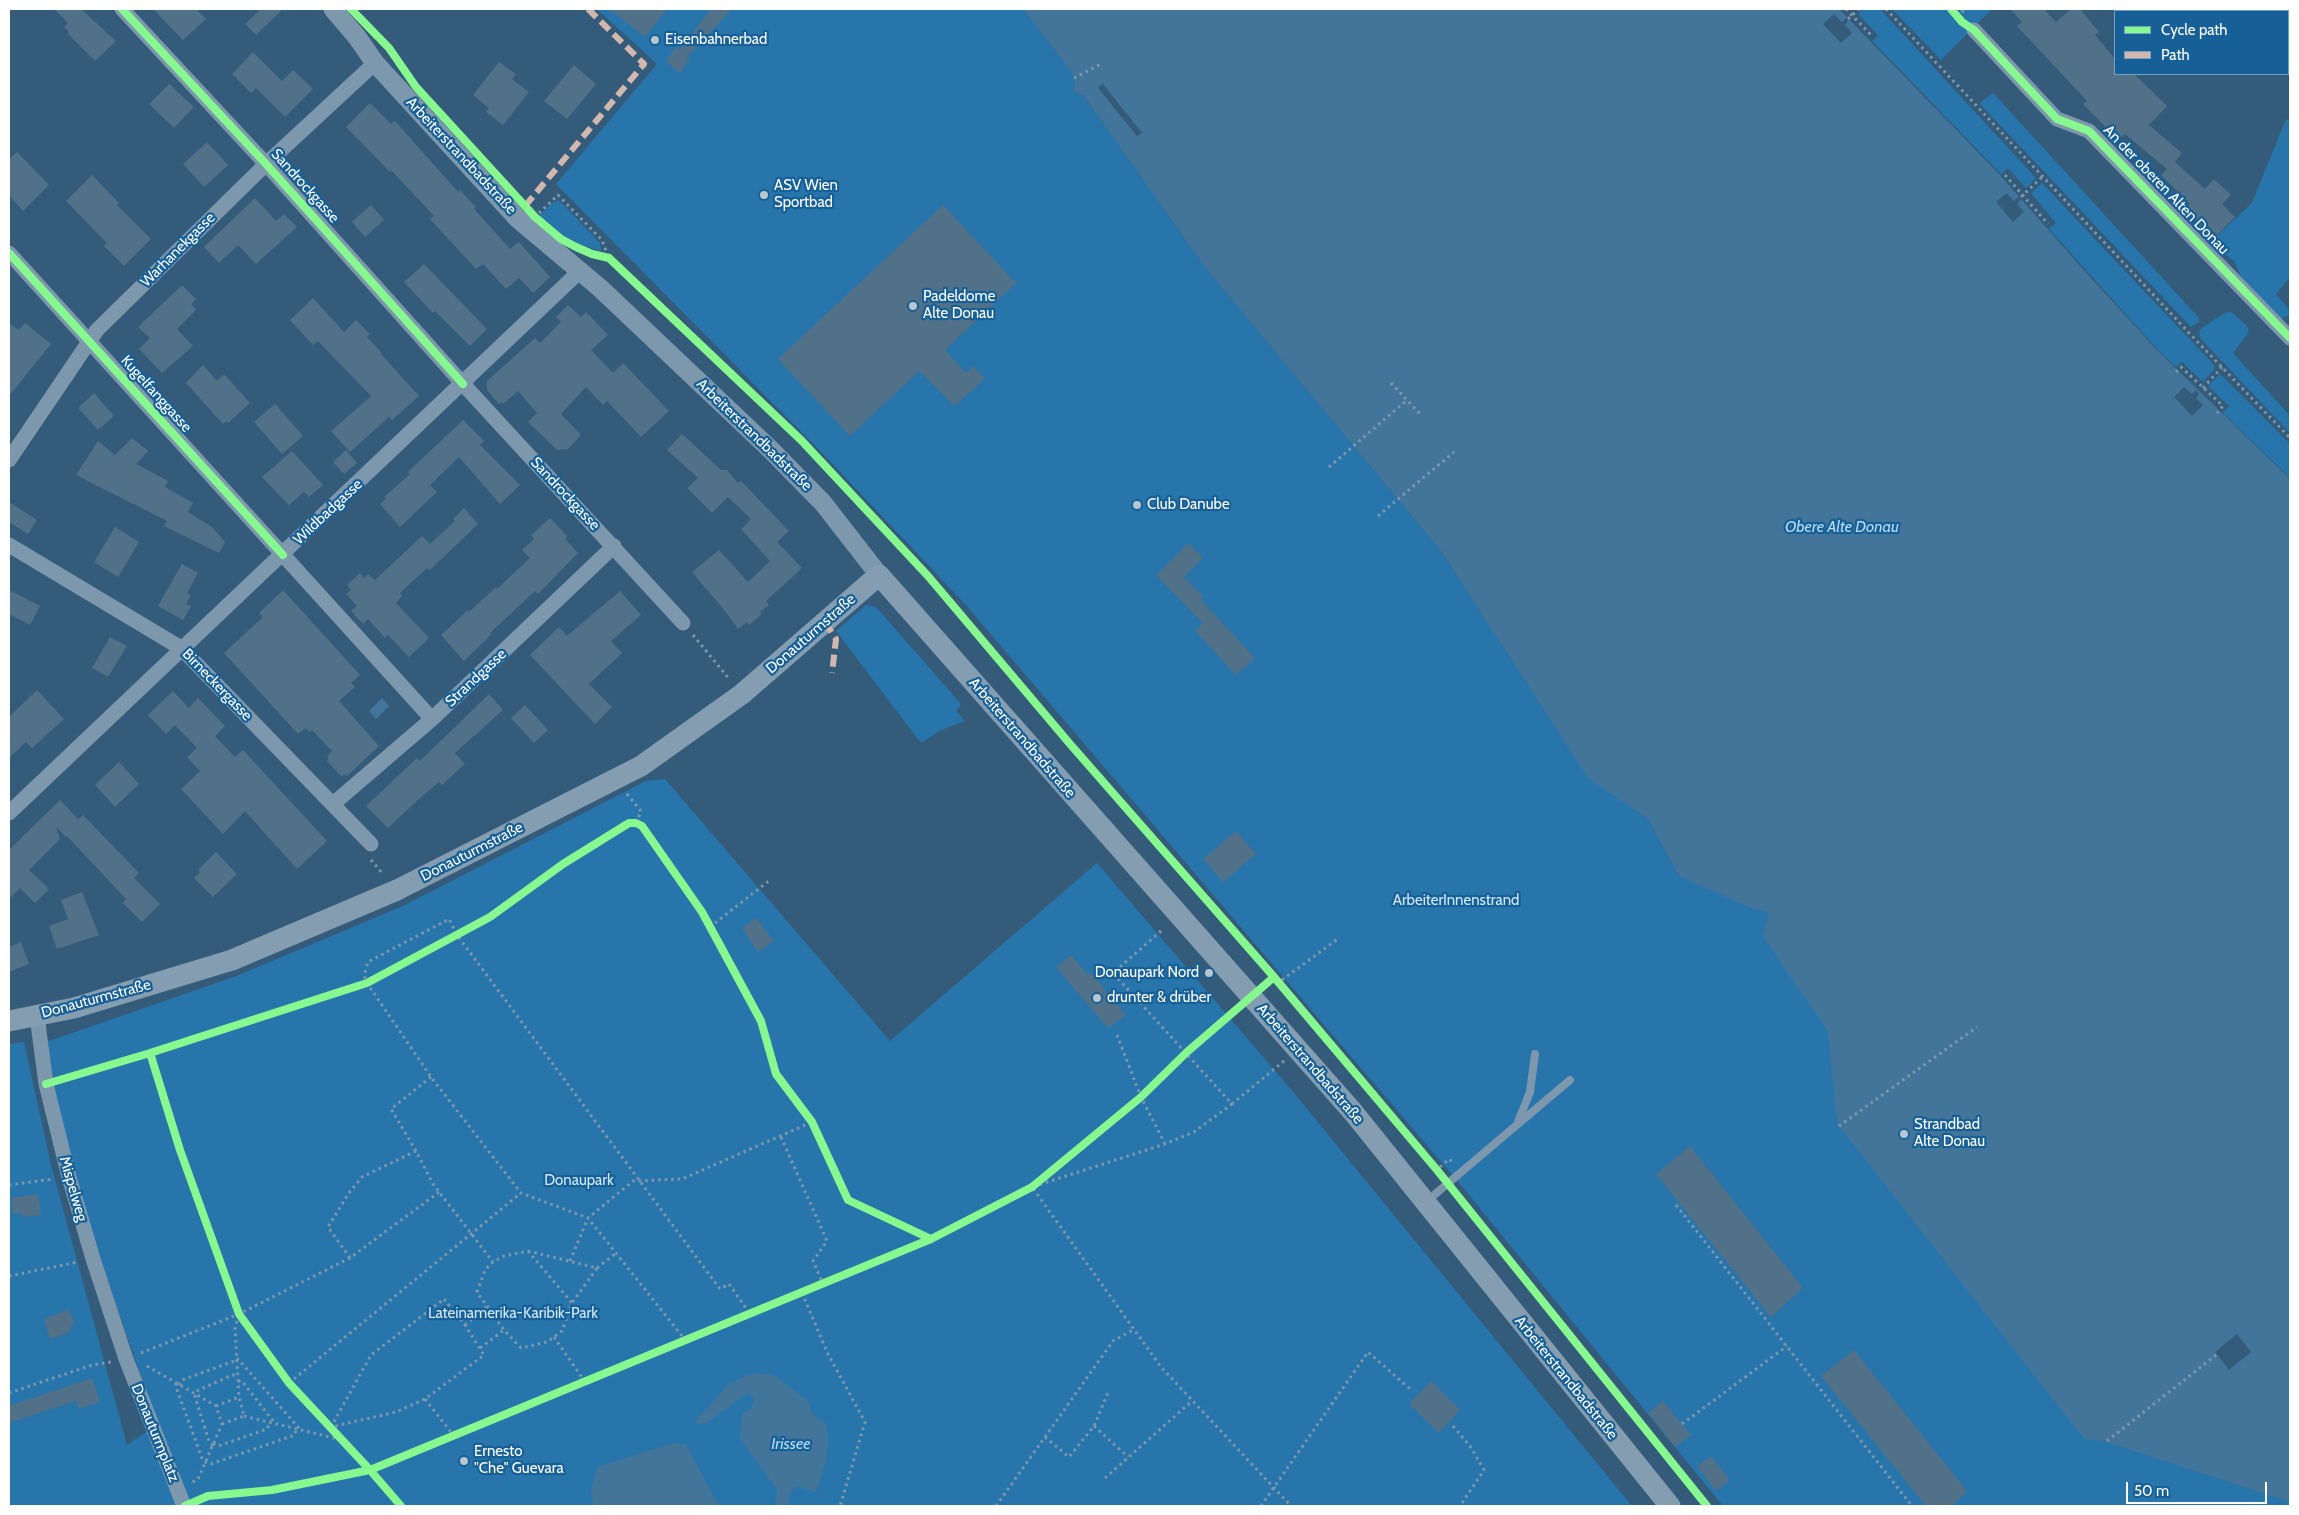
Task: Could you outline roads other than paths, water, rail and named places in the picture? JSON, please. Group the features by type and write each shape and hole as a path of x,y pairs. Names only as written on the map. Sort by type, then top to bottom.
{"main road":[{"name":"Donauturmstraße","path":"9,1021 74,1008 232,960 397,890 615,780 641,766 742,694 879,575"},
{"name":"Arbeiterstrandbadstraße","path":"879,575 1353,1112 1670,1506"}],"street":[{"name":"Sandrockgasse","path":"122,9 266,164 463,384 683,623"},
{"name":"Arbeiterstrandbadstraße","path":"333,9 357,37 375,63 518,219 580,271 771,450 817,497 879,575"},
{"name":"An der oberen Alten Donau","path":"1968,26 2057,118 2089,131 2290,338"},
{"name":"Warhanekgasse","path":"9,460 97,330 266,164 375,63"},
{"name":"Kugelfanggasse","path":"9,253 432,719"},
{"name":"Wildbadgasse","path":"9,813 580,271"},
{"name":"Birneckergasse","path":"9,545 181,648 371,844"},
{"name":"Strandgasse","path":"333,804 432,719 614,546"},
{"name":"Mispelweg","path":"37,1016 46,1084 69,1177 93,1259 126,1359"},
{"name":"Donauturmplatz","path":"126,1359 184,1506"}],"lane":[{"path":"1517,1124 1530,1092 1535,1054"},
{"path":"1425,1203 1446,1183 1570,1080"}],"water":[{"name":"Obere Alte Donau","path":"1023,9 1839,9 2000,175 2157,350 2290,479 2290,1502 2107,1442 2084,1439 1839,1126 1836,1116 1828,1031 1763,937 1768,913 1744,905 1679,876 1648,819 1588,778 1441,551 1207,270 1083,95 1073,92 1075,82 1072,73"},
{"path":"382,698 389,706 376,719 369,711"},
{"name":"Irissee","path":"752,1373 774,1375 808,1401 812,1414 826,1423 828,1440 826,1461 816,1492 797,1486 790,1493 788,1506 775,1506 777,1490 740,1438 742,1414 752,1408 754,1399 750,1394 746,1394 705,1424 694,1423 728,1385"},
{"path":"673,1443 686,1445 719,1506 593,1506 591,1491 597,1467"}],"place":[{"name":"Eisenbahnerbad","path":"655,40"},
{"name":"ASV Wien Sportbad","path":"764,195"},
{"name":"Padeldome Alte Donau","path":"913,306"},
{"name":"Club Danube","path":"1137,505"},
{"name":"Donaupark Nord","path":"1209,973"},
{"name":"drunter & drüber","path":"1097,998"},
{"name":"Strandbad Alte Donau","path":"1904,1134"},
{"name":"Ernesto \"Che\" Guevara","path":"464,1461"}],"park label":[{"name":"ArbeiterInnenstrand","path":"1456,901"},
{"name":"Donaupark","path":"579,1181"},
{"name":"Lateinamerika-Karibik-Park","path":"513,1314"}]}
